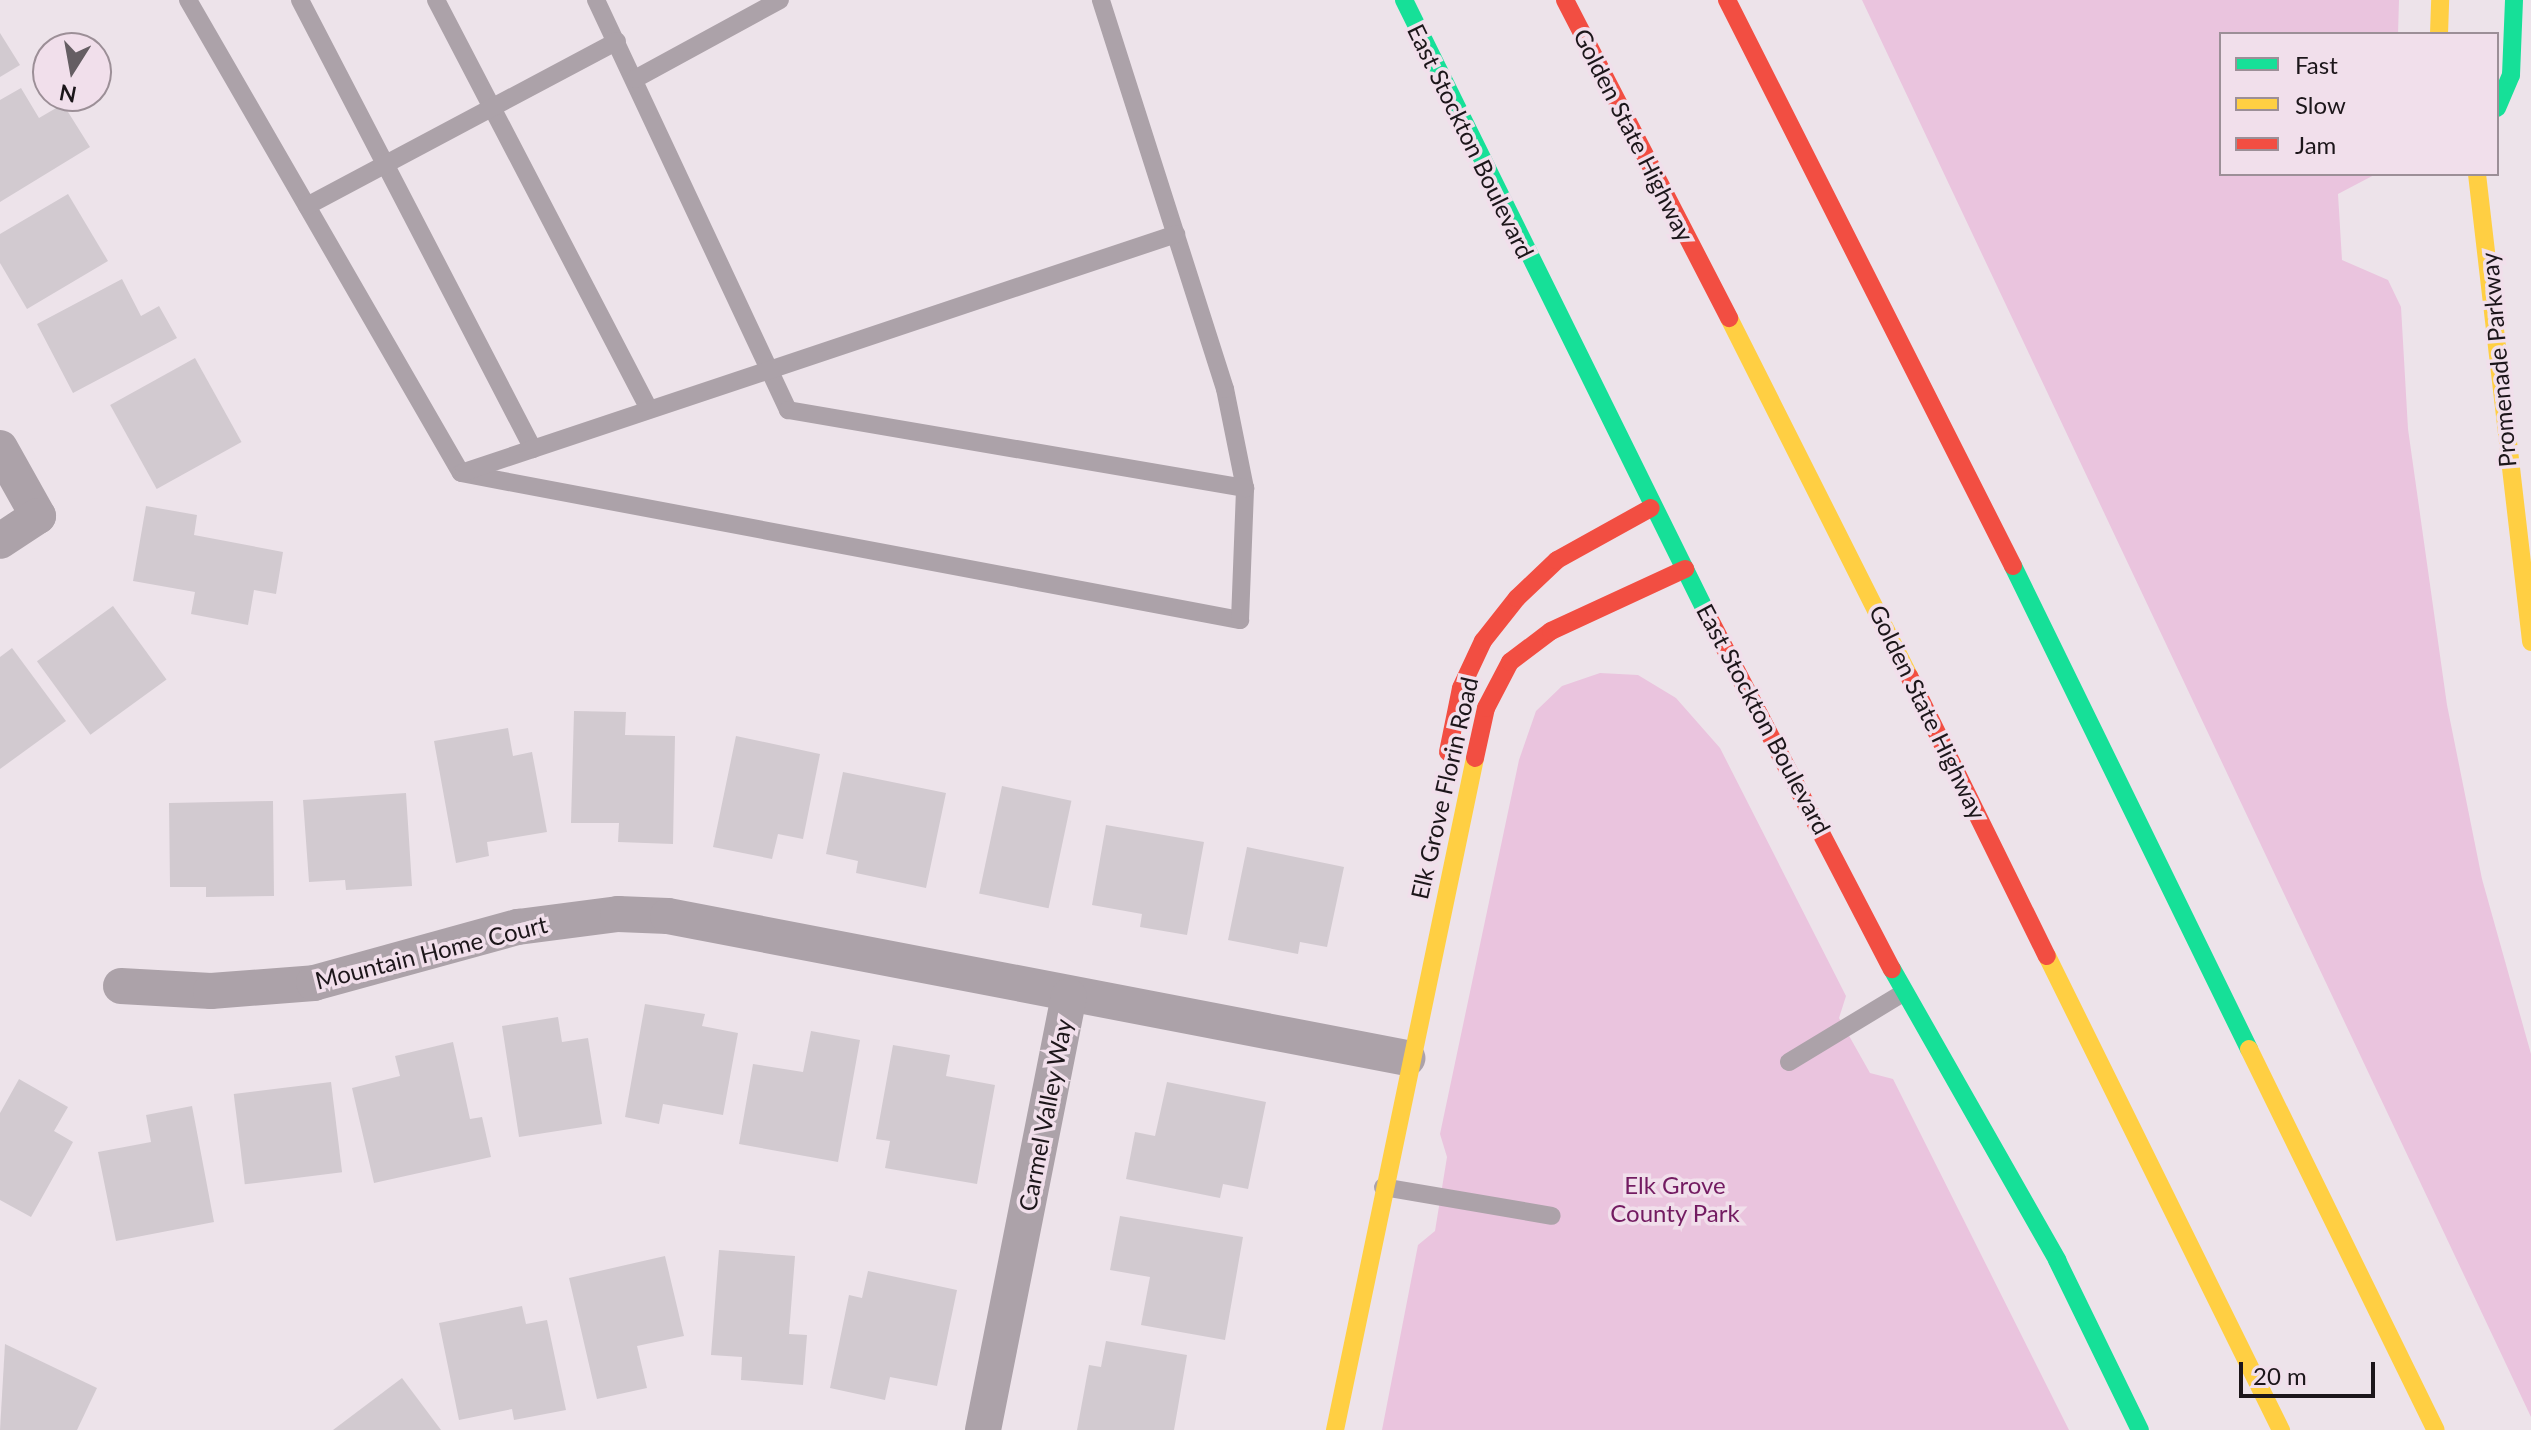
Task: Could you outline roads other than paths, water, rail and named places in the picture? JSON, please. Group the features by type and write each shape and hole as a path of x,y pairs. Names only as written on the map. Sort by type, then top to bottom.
{"main road":[{"name":"East Stockton Boulevard","path":"1404,0 1651,508 1906,992 2057,1260 2140,1430"},
{"name":"Golden State Highway","path":"1565,0 1821,497 2281,1430"},
{"path":"1727,0 1972,479 2436,1430"},
{"path":"2439,32 2440,0"},
{"path":"2499,103 2511,75 2514,0"},
{"name":"Promenade Parkway","path":"2477,176 2531,642"},
{"name":"Elk Grove Florin Road","path":"1445,767 1461,688 1483,641 1557,560 1651,508"},
{"name":"Elk Grove Florin Road","path":"1335,1430 1407,1058 1474,755 1510,662 1573,619 1685,569"},
{"name":"Elk Grove Florin Road","path":"1407,1058 1413,947"}],"street":[{"path":"0,448 38,516 0,541"},
{"name":"Mountain Home Court","path":"121,986 211,991 314,983 518,927 618,914 718,923 1069,996"},
{"name":"Carmel Valley Way","path":"983,1430 1069,996 1407,1058"}],"lane":[{"path":"188,0 461,473 1240,620 1245,488 1225,389 1101,0"},
{"path":"300,0 533,449"},
{"path":"436,0 649,409"},
{"path":"596,0 788,410 1245,488"},
{"path":"635,79 780,0"},
{"path":"307,206 617,41"},
{"path":"461,473 1176,234"},
{"path":"1789,1062 1906,992"},
{"path":"1383,1187 1552,1216"}],"park label":[{"name":"Elk Grove County Park","path":"1675,1199"}]}
